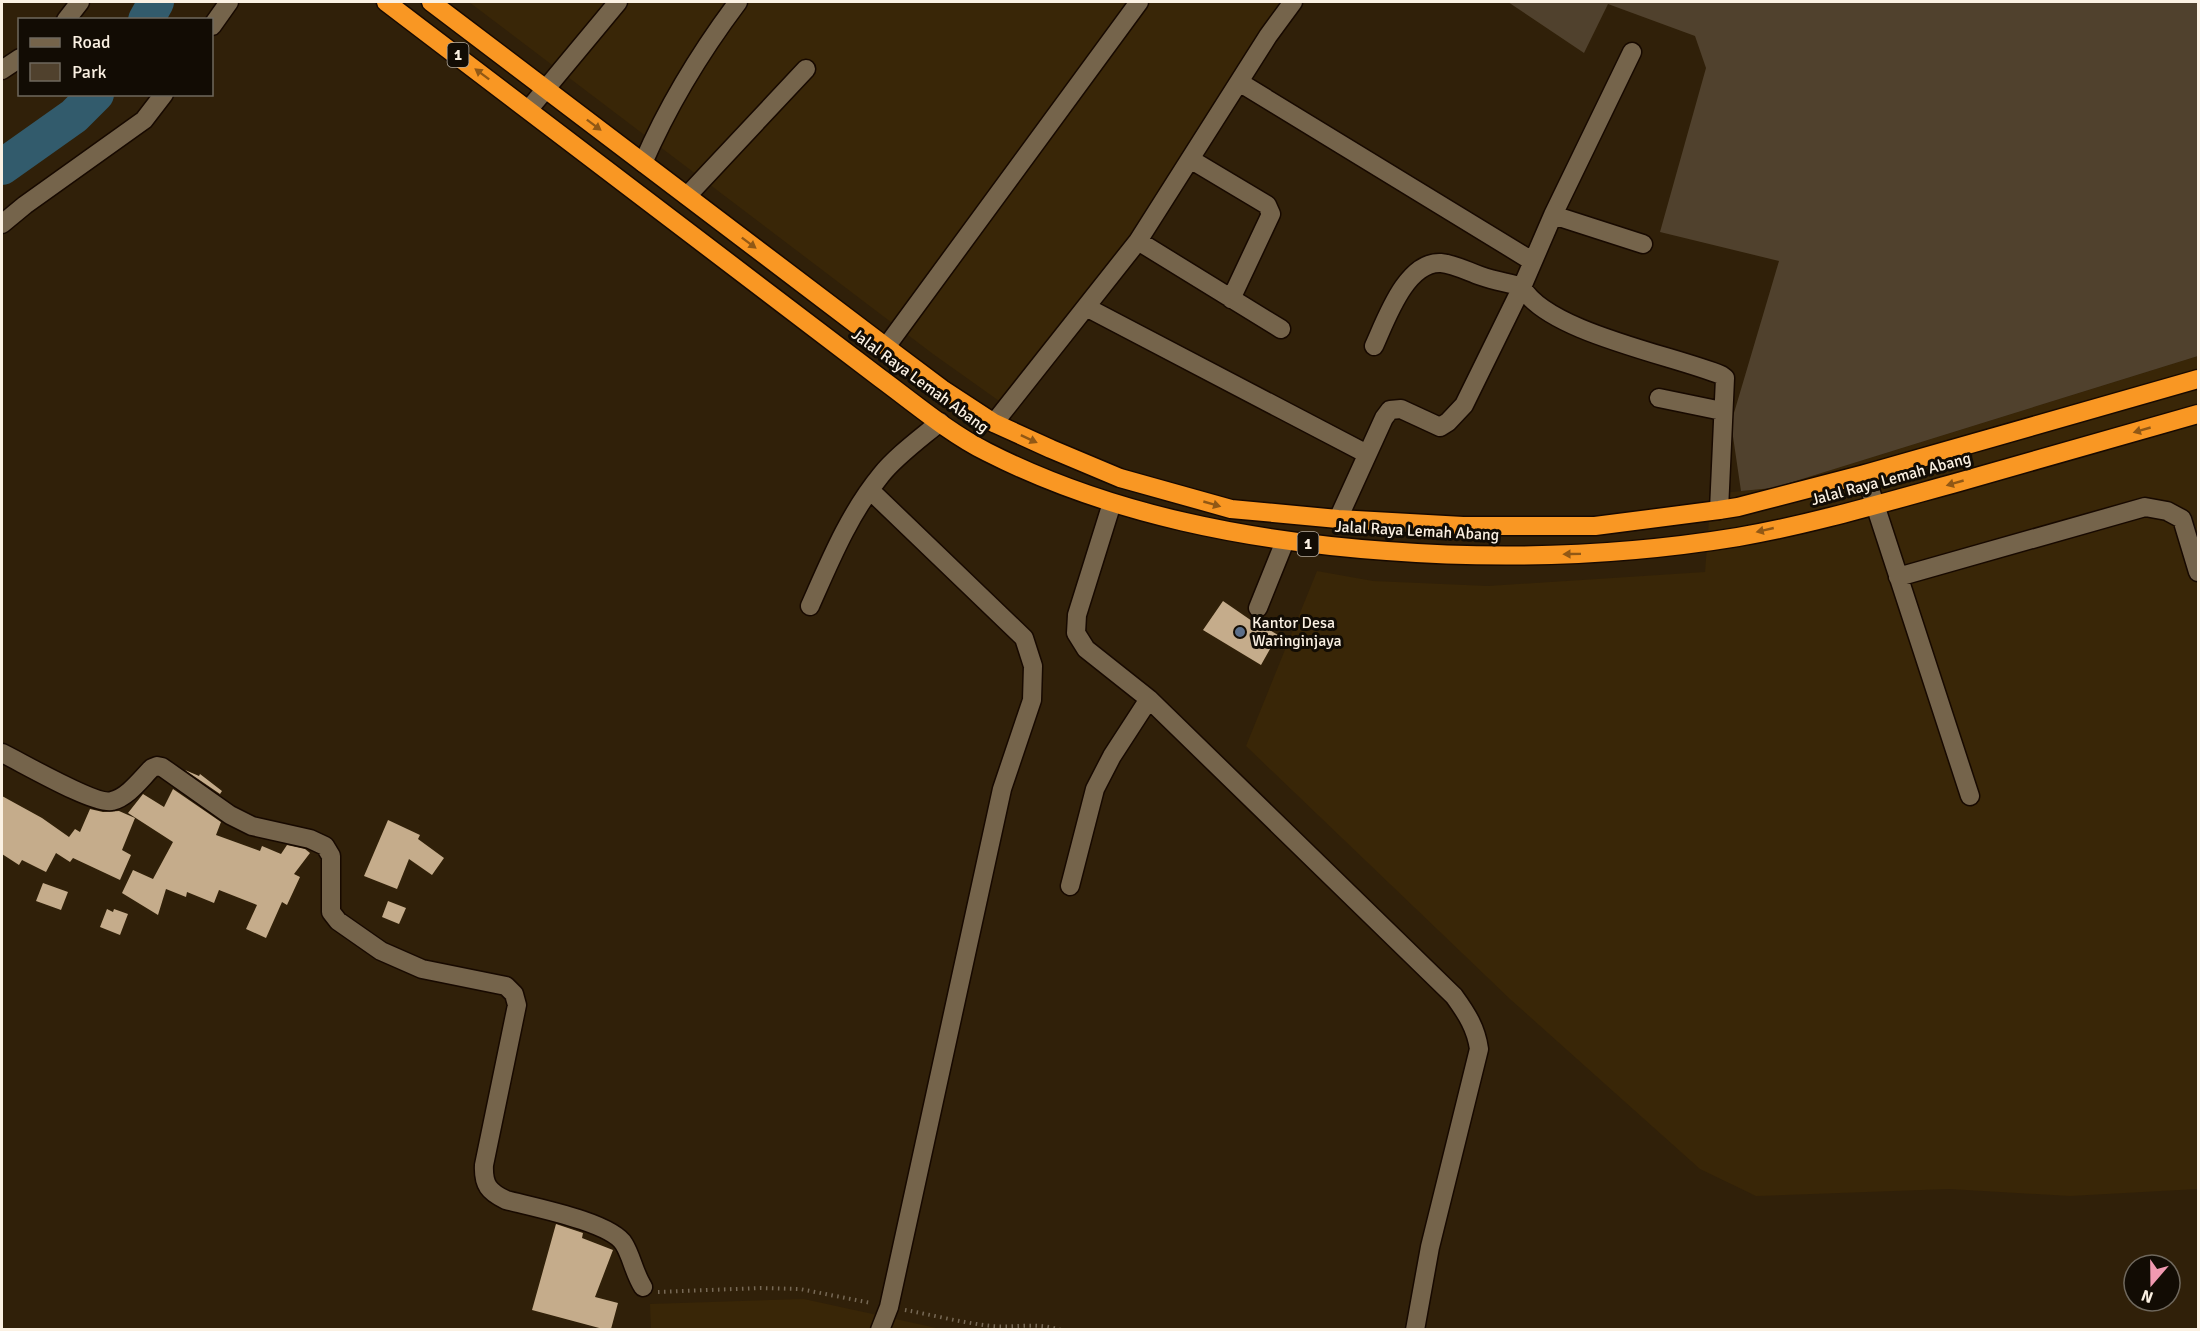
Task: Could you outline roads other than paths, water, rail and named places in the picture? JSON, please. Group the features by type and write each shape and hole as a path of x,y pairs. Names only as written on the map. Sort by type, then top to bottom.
{"highway":[{"name":"1","path":"386,2 529,110"},
{"name":"1","path":"431,2 547,90"},
{"name":"Jalal Raya Lemah Abang","path":"547,90 942,389 994,423 1120,478 1231,509 1338,519 1463,526 1595,526 1719,510 1865,474 2199,379"},
{"name":"Jalal Raya Lemah Abang","path":"529,110 940,422 984,451 1044,478 1112,503 1228,533 1333,547 1453,556 1605,554 1739,536 1874,506 2199,414"}],"street":[{"path":"68,18 80,2"},
{"path":"213,25 229,2"},
{"path":"529,110 618,2"},
{"path":"643,163 674,96 708,42 738,2"},
{"path":"886,347 1139,2"},
{"path":"994,423 1138,241 1268,36 1293,2"},
{"path":"1338,519 1384,418 1390,410 1401,409 1440,426 1448,422 1464,405 1632,52"},
{"path":"2,70 18,59"},
{"path":"687,196 806,69"},
{"path":"1239,82 1532,261"},
{"path":"2,224 144,120 162,96"},
{"path":"1190,159 1267,205 1271,210 1230,299"},
{"path":"1553,215 1643,244"},
{"path":"1138,241 1281,329"},
{"path":"1374,346 1402,288 1413,274 1433,264 1443,263 1522,287 1527,297 1560,319 1595,334 1721,375 1725,378 1726,383 1722,411 1719,510"},
{"path":"1086,307 1367,454"},
{"path":"1659,398 1722,411"},
{"path":"810,606 846,528 882,473 940,422"},
{"path":"1865,474 1970,796"},
{"path":"870,490 1024,639 1033,666 1032,700 1002,789 889,1307 880,1329"},
{"path":"1112,503 1077,615 1076,633 1086,649 1149,699 1454,996 1476,1031 1479,1049 1430,1247 1415,1329"},
{"path":"1898,578 2145,507 2167,511 2182,519 2199,572"},
{"path":"1258,608 1285,541"},
{"path":"1070,886 1095,789 1112,756 1149,699"},
{"path":"2,753 88,796 110,802 123,797 152,768 162,767 252,826 309,839 325,846 331,856 331,912 338,921 381,951 422,969 506,986 513,994 517,1005 484,1166 483,1179 486,1187 506,1200 593,1224 610,1232 623,1242 643,1287"}],"waterway":[{"path":"147,18 156,2"},
{"path":"2,167 74,116 94,96"}],"place":[{"name":"Kantor Desa Waringinjaya","path":"1240,632"}]}
